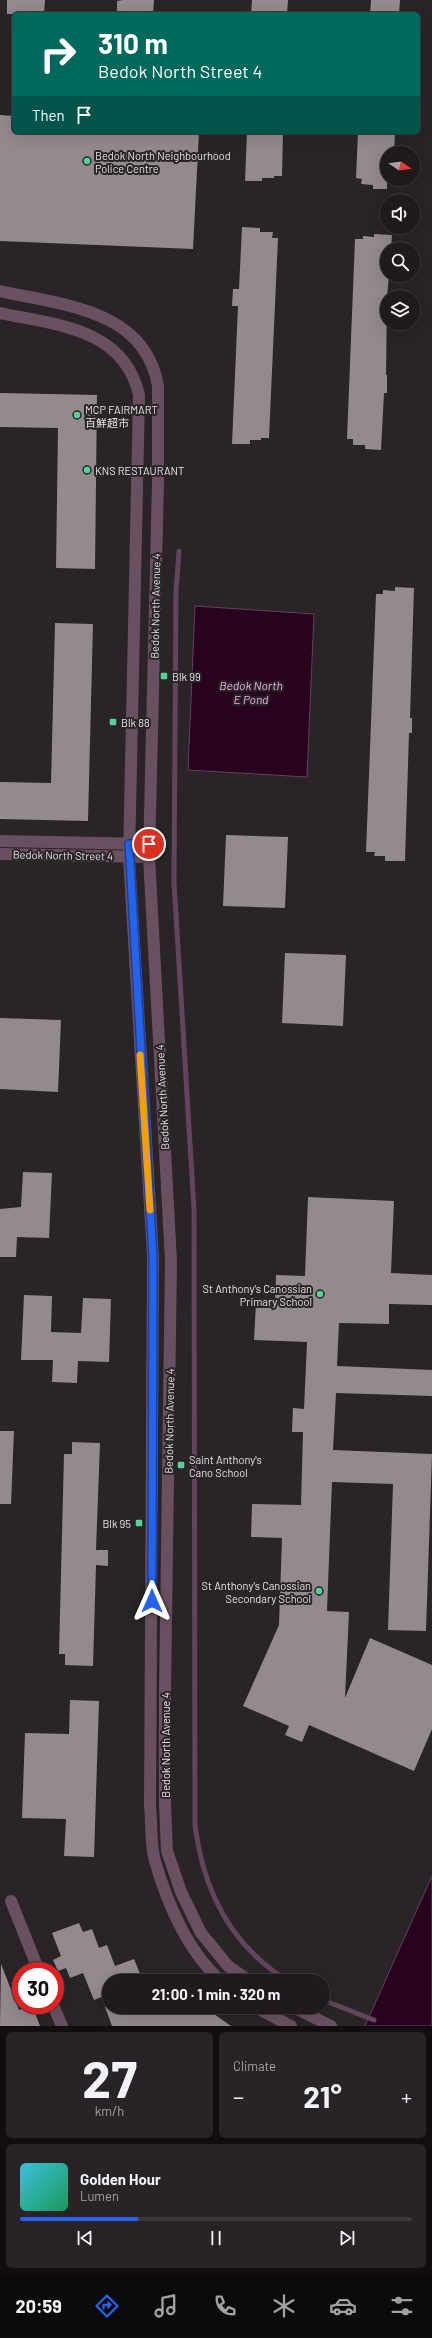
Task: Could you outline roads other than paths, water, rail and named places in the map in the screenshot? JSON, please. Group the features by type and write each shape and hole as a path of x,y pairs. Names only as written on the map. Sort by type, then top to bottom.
{"street":[{"name":"Bedok North Avenue 4","path":"0,291 66,306 113,321 126,329 141,345 149,358 157,379 159,394 158,482 149,857 171,1261 165,1693 165,1804 167,1852 181,1892 201,1933 228,1966 239,1974"},
{"name":"Bedok North Avenue 4","path":"0,313 95,337 116,351 128,365 136,382 140,415 129,857 153,1257 150,1806 154,1860 170,1904 191,1946 215,1974"},
{"name":"Bedok North Street 4","path":"0,841 149,844"},
{"name":"Bedok North Street 4","path":"0,854 149,857"},
{"path":"11,1901 35,1962"},
{"path":"57,2014 62,2026"},
{"path":"268,2014 291,2026"},
{"path":"307,2014 331,2026"}],"water":[{"name":"Bedok North E Pond","path":"195,606 314,614 307,777 188,770"},
{"path":"432,1876 432,2026 365,2026"}],"waterway":[{"path":"179,551 176,591 174,882 194,1209 195,1825 205,1872 213,1894 223,1914 251,1951 278,1974"},
{"path":"330,2003 374,2020"}],"place":[{"name":"Bedok North Neighbourhood Police Centre","path":"87,161"},
{"name":"MCP FAIRMART 百鮮超市","path":"77,415"},
{"name":"KNS RESTAURANT","path":"87,470"},
{"name":"Blk 99","path":"164,676"},
{"name":"Blk 88","path":"113,722"},
{"name":"St Anthony's Canossian Primary School","path":"320,1294"},
{"name":"Saint Anthony's Cano School","path":"181,1465"},
{"name":"Blk 95","path":"139,1523"},
{"name":"St Anthony's Canossian Secondary School","path":"319,1591"}]}
